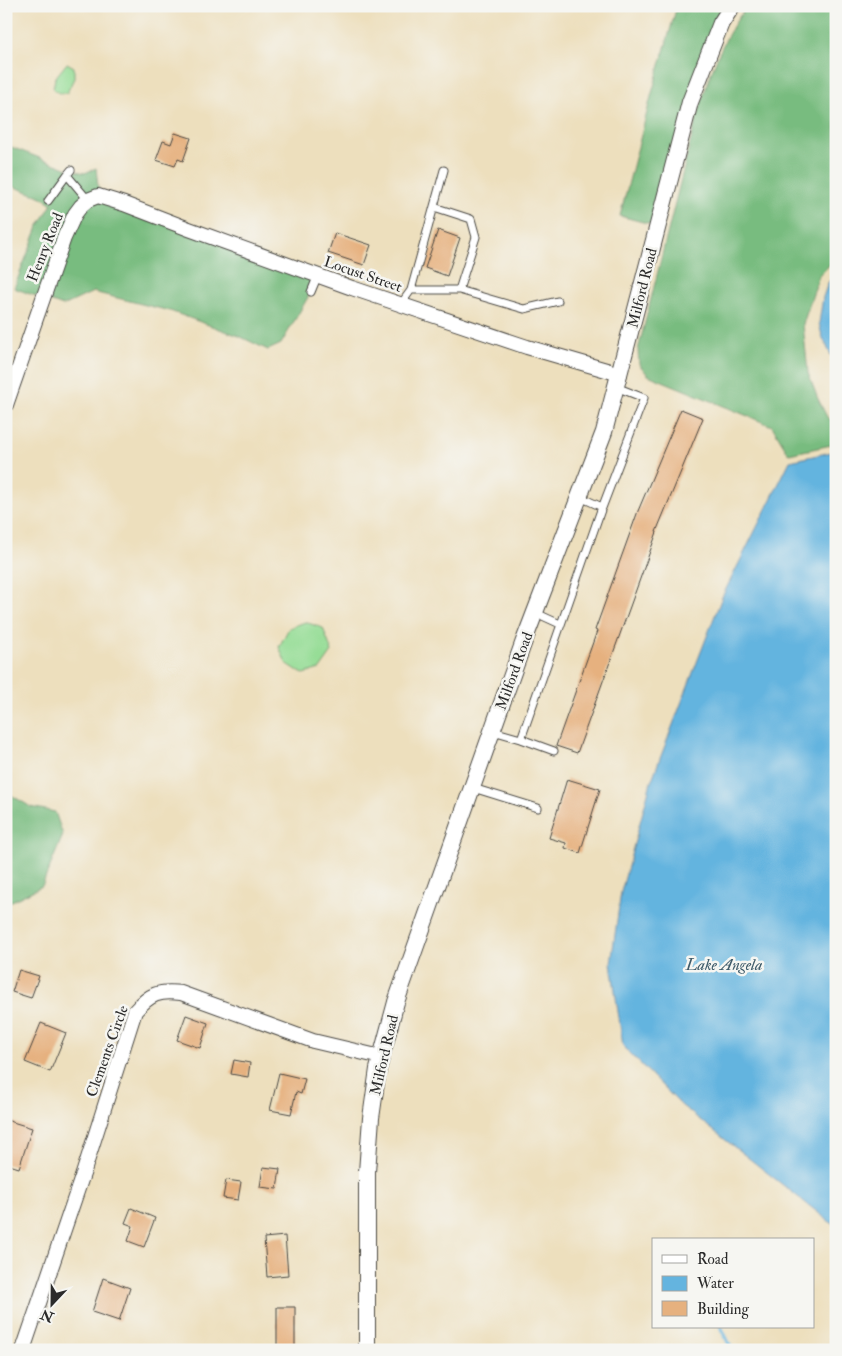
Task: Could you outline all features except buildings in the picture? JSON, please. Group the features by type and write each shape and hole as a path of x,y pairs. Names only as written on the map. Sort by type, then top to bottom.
{"street":[{"name":"Milford Road","path":"368,1350 367,1172 371,1118 381,1057 396,1002 492,731 604,432 690,102 721,24 732,6"},
{"name":"Locust Street","path":"93,198 124,204 318,276 527,347 618,381"},
{"name":"Henry Road","path":"6,405 64,238 75,214 81,206 93,198"},
{"name":"Clements Circle","path":"23,1350 84,1171 135,1011 150,996 168,991 182,993 313,1041 381,1057"}],"lane":[{"path":"402,304 411,290 444,170"},
{"path":"48,201 69,173 93,198"},
{"path":"434,207 471,219 476,237 459,290"},
{"path":"312,292 318,276"},
{"path":"411,290 459,290 524,309 558,300"},
{"path":"521,738 560,624 644,398 618,381"},
{"path":"579,496 602,508"},
{"path":"535,612 560,624"},
{"path":"492,731 521,738 554,751"},
{"path":"472,788 538,808"}],"green space":[{"path":"677,6 733,6 721,24 658,226 620,216"},
{"path":"747,6 836,6 836,258 819,276 803,324 808,373 827,417 836,423 836,444 789,454 772,426 648,375 639,364 638,350 705,91 722,46"},
{"path":"67,63 74,67 74,78 67,93 59,93 53,89 55,78"},
{"path":"6,145 71,170 85,173 96,168 99,196 318,275 311,292 281,344 268,350 239,336 170,311 93,292 63,306 14,288 38,227 52,204 42,197 6,184"},
{"path":"305,622 323,628 332,652 320,669 303,674 286,663 279,647 289,628"},
{"path":"6,792 31,807 55,812 63,835 42,886 6,904"}],"water":[{"path":"836,272 836,366 822,336 819,323 823,297 828,283"},
{"name":"Lake Angela","path":"836,451 836,1225 681,1105 623,1046 611,963 621,892 651,782 722,597 790,461"}],"waterway":[{"path":"721,1328 732,1350"}]}
